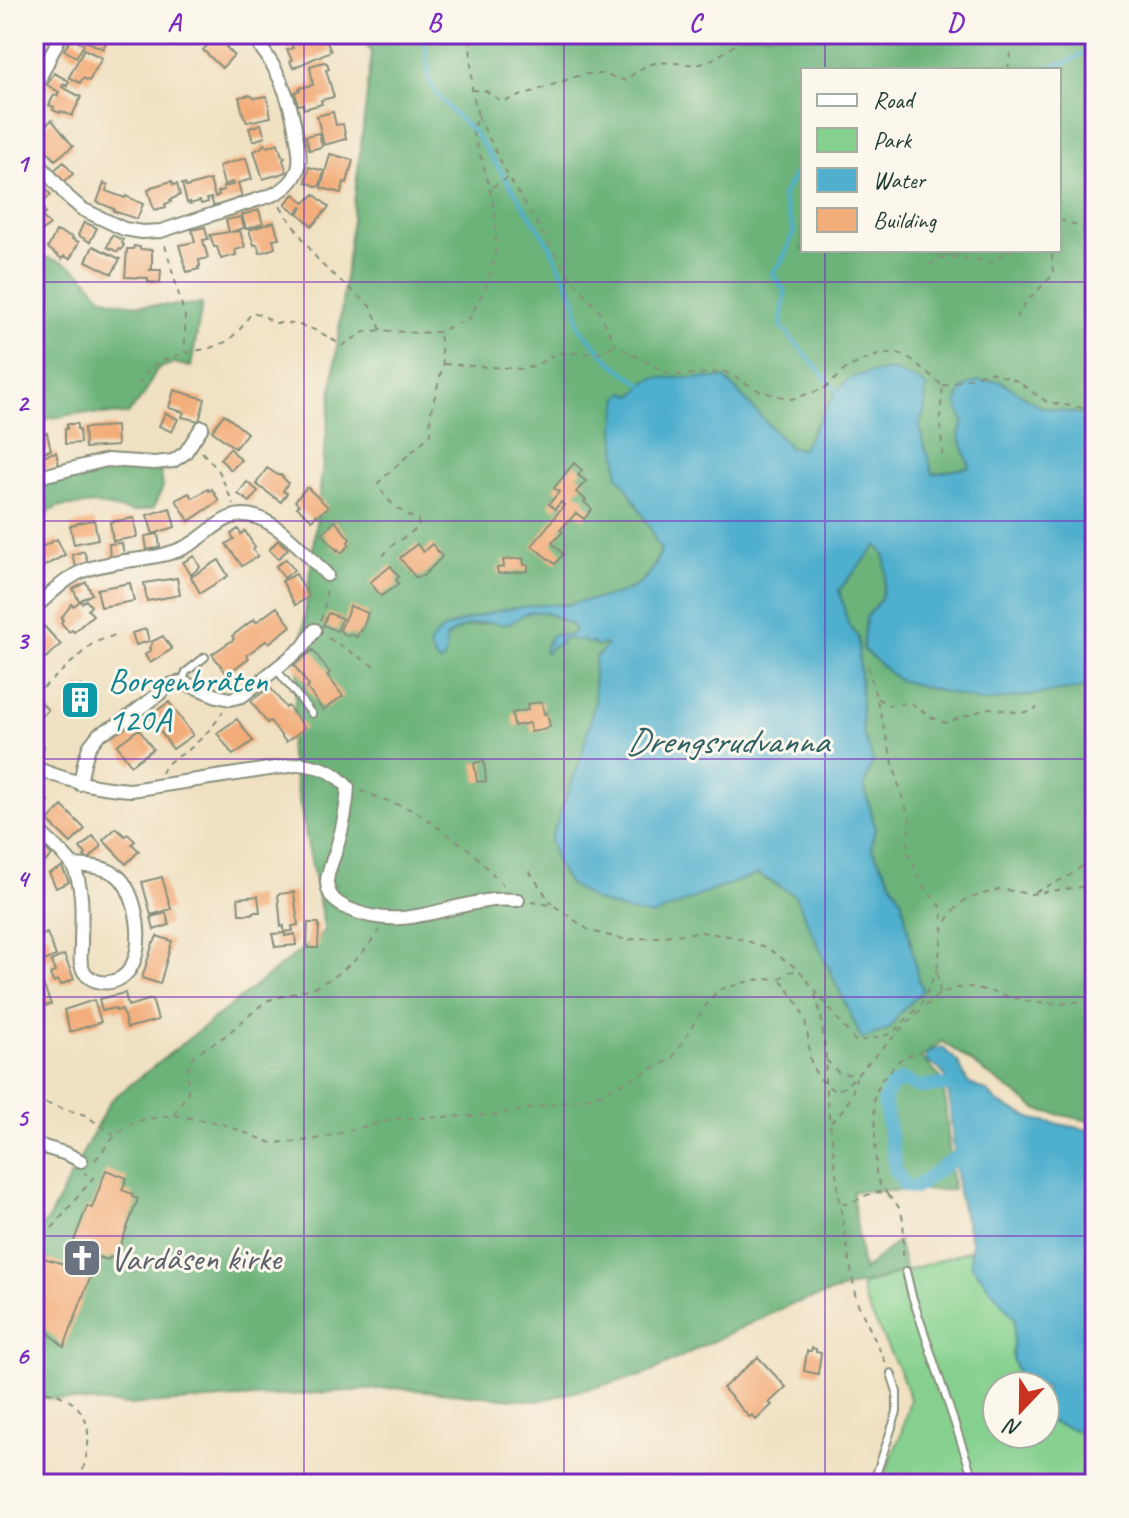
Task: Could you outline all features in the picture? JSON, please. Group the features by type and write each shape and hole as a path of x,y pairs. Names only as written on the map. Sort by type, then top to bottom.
{"street":[{"path":"34,90 61,34"},
{"path":"34,158 82,209 124,229 142,232 161,231 285,189 298,169 300,156 293,115 282,82 264,49 249,34"},
{"path":"34,478 107,460 173,461 185,453 202,427"},
{"path":"34,608 58,586 84,571 168,554 191,544 219,522 238,515 256,517 272,526 305,551 327,575"},
{"path":"80,784 89,747 99,734 119,724 172,684 182,682 230,699 242,696 303,647 315,630"},
{"path":"34,767 80,784 131,790 302,764 330,771 348,787 348,805 327,879 333,901 370,916 387,919 424,916 495,900 518,900"},
{"path":"34,827 72,865 80,892 81,966 88,977 97,982 122,978 133,965 137,948 138,920 130,896 119,878 101,867 72,865"},
{"path":"34,1144 80,1166"}],"lane":[{"path":"182,682 186,672 205,657"},
{"path":"276,669 312,714"},
{"path":"906,1271 975,1484"},
{"path":"873,1484 897,1412 897,1392 891,1373"}],"path":[{"path":"470,34 472,90 478,116 509,178 565,270 601,314 615,345 669,374 725,372 760,391 791,399 824,389 848,367 878,355 897,353 911,359 943,386"},
{"path":"472,90 486,91 505,101 584,74 604,74 626,81 637,70 658,61 700,65 755,34"},
{"path":"1008,68 1010,34"},
{"path":"138,385 152,366 228,341 252,312 274,323 292,322 321,332 342,346 364,332 438,332 470,318 489,277 497,234 491,188 472,131 478,116"},
{"path":"491,188 509,178"},
{"path":"272,195 320,263 371,307 381,330"},
{"path":"1061,221 1095,230"},
{"path":"161,231 185,317 185,353"},
{"path":"929,265 941,258 956,257 992,262 1007,252"},
{"path":"1016,318 1026,302 1053,275 1052,257 1055,252"},
{"path":"383,556 390,547 419,527 418,520 404,515 382,494 378,483 431,434 430,416 443,364 438,332"},
{"path":"443,364 522,369 537,365 556,353 599,353 615,345"},
{"path":"943,386 990,372 1015,380 1047,402 1095,410"},
{"path":"943,386 940,417 943,462"},
{"path":"190,445 205,454 219,471 238,515"},
{"path":"327,575 324,609 315,630 374,666"},
{"path":"34,696 93,643 118,634"},
{"path":"529,871 553,905 590,931 627,940 701,932 734,937 766,947 799,970 856,1042 891,1034 921,1005 937,969 943,929 941,907 922,885 907,850 910,819 868,666"},
{"path":"876,698 889,705 911,703 945,723 989,708 1022,713 1037,708"},
{"path":"159,785 164,766 191,748 219,719 230,699"},
{"path":"348,787 415,811 470,850 518,900 553,905"},
{"path":"1030,894 1069,876 1095,856"},
{"path":"943,929 952,912 966,899 1000,889 1030,894 1095,885"},
{"path":"173,1115 188,1092 187,1071 193,1056 225,1036 266,1001 315,987 334,977 361,955 387,919"},
{"path":"937,969 940,993"},
{"path":"80,1166 95,1160 128,1125 173,1115 220,1123 272,1143 312,1140 395,1119 494,1115 593,1097 672,1059 718,990 754,980 780,978 799,970"},
{"path":"780,978 798,1004 805,1022 809,1058 816,1075 835,1091 845,1087 940,993 973,987 1026,1001 1060,1004 1095,999"},
{"path":"812,984 821,1016 826,1059 825,1084 856,1300 891,1373"},
{"path":"906,1271 901,1247 904,1223 900,1208 880,1185 876,1172 874,1097 882,1079 901,1059 920,1051"},
{"path":"826,1059 839,1073 856,1076"},
{"path":"831,1122 853,1095 856,1076"},
{"path":"34,1100 85,1115 115,1136"},
{"path":"34,1244 54,1226 93,1178"},
{"path":"840,1204 852,1203 878,1192 888,1195"},
{"path":"34,1348 34,1355"},
{"path":"34,1389 58,1395 79,1408 89,1429 88,1453 79,1484"}],"green space":[{"path":"357,34 1095,34 1095,417 1041,407 1000,381 964,422 959,435 970,468 932,474 919,427 925,409 902,376 892,371 838,392 802,449 790,448 725,378 646,382 633,397 616,447 619,476 661,547 652,568 638,583 620,594 598,600 491,612 442,631 434,637 429,647 435,658 447,639 461,628 488,622 508,623 537,611 571,624 575,631 549,640 548,645 560,643 563,639 582,638 598,647 602,644 607,646 594,667 595,702 580,761 550,840 711,891 757,874 795,895 862,1038 889,1029 923,990 902,900 871,847 875,827 864,786 873,761 863,732 858,637 848,624 839,590 876,544 885,556 886,575 881,599 866,618 1082,688 1095,682 1095,1122 1038,1110 942,1041 921,1058 943,1080 953,1190 852,1191 863,1271 898,1241 906,1271 789,1305 645,1375 537,1401 395,1388 128,1405 34,1397 34,1234 48,1220 110,1101 325,931 289,750 372,52"},
{"path":"34,256 68,265 80,272 100,294 112,300 150,305 202,304 191,367 174,363 157,369 144,395 127,415 80,413 34,421"},
{"path":"103,464 160,467 163,487 153,508 133,512 96,504 57,507 34,523 34,481"},
{"path":"970,1250 1015,1319 1012,1358 1016,1370 981,1370 981,1450 1061,1450 1061,1425 1085,1433 1095,1444 1095,1484 881,1484 901,1434 910,1399 865,1302 861,1286"}],"water":[{"name":"Drengsrudvanna","path":"892,370 926,387 925,409 919,427 933,474 970,467 959,435 964,422 956,403 963,388 977,381 1000,381 1041,407 1095,417 1095,682 1082,688 983,702 898,680 863,649 866,618 881,599 886,575 885,556 877,545 839,590 848,624 858,637 863,732 873,761 864,786 875,827 871,847 902,900 923,990 889,1029 862,1039 795,895 758,874 652,916 594,900 568,883 556,862 550,840 580,761 595,702 596,657 607,646 602,644 598,647 582,639 563,639 546,653 544,650 552,635 567,636 575,631 571,624 553,615 535,612 506,624 481,623 455,631 446,638 446,656 441,663 429,647 437,634 461,622 509,609 566,605 608,597 632,588 650,573 661,548 618,476 615,425 619,397 625,392 633,396 646,382 655,378 725,378 790,448 802,449 842,385 853,377"},
{"path":"942,1047 958,1062 968,1083 988,1092 998,1103 1033,1119 1095,1131 1095,1444 1085,1433 1061,1425 1061,1370 1016,1370 1012,1358 1015,1319 971,1265 971,1240 958,1193 947,1078 927,1062 929,1052"}],"building":[{"path":"87,34 110,34 103,49 84,40"},
{"path":"301,34 323,34 331,51 293,68 287,50 293,48 289,39"},
{"path":"72,37 84,45 76,57 64,50"},
{"path":"216,37 228,45 226,47 234,55 222,68 203,50"},
{"path":"84,49 102,58 89,81 83,78 80,83 69,77"},
{"path":"324,62 329,69 326,70 334,97 304,109 303,104 298,105 295,92 313,85 310,66"},
{"path":"54,73 69,81 67,86 63,84 62,87 81,97 72,116 53,110 54,107 49,105 59,92 47,85"},
{"path":"250,95 255,98 267,96 271,117 247,122 239,97"},
{"path":"333,112 336,125 343,124 346,139 324,145 317,116"},
{"path":"52,120 73,146 55,160 34,134"},
{"path":"261,124 265,137 253,141 249,128"},
{"path":"319,133 322,147 309,150 306,136"},
{"path":"278,143 285,157 287,172 263,179 254,151 264,144 268,147"},
{"path":"330,154 353,160 341,193 321,188"},
{"path":"246,158 252,179 238,183 242,197 214,207 211,198 201,204 200,201 187,203 182,184 186,187 210,180 215,197 224,190 223,187 233,185 232,182 224,185 219,166"},
{"path":"64,162 73,174 63,182 53,171"},
{"path":"309,167 324,171 318,187 306,182"},
{"path":"172,181 173,185 177,184 180,195 165,204 166,207 154,210 148,190"},
{"path":"104,183 108,185 106,191 143,204 137,219 97,202"},
{"path":"42,184 51,195 39,204 46,213 42,216 50,225 36,236 34,190"},
{"path":"294,194 305,203 314,194 329,207 312,226 298,213 301,207 296,213 285,204"},
{"path":"259,210 263,224 246,229 242,215"},
{"path":"241,217 244,228 231,232 240,231 245,247 235,250 236,255 221,259 210,235 229,232 226,220"},
{"path":"84,222 97,228 90,242 78,235"},
{"path":"274,222 279,238 273,239 275,248 260,253 249,230"},
{"path":"205,227 208,239 203,240 208,258 199,260 199,269 187,272 179,245 195,242 192,230"},
{"path":"56,231 79,242 70,259 64,256 62,259 48,248"},
{"path":"112,235 123,240 124,245 118,252 107,247"},
{"path":"93,246 120,259 112,274 86,261"},
{"path":"134,246 152,250 150,270 161,270 160,283 148,282 148,278 125,277 127,249"},
{"path":"174,390 205,399 199,421 182,417 184,412 169,408"},
{"path":"165,413 178,419 172,432 159,426"},
{"path":"224,414 247,433 235,448 212,431"},
{"path":"67,424 77,424 80,443 65,444"},
{"path":"116,426 117,446 85,448 84,428"},
{"path":"47,433 51,450 34,454 34,436"},
{"path":"230,448 241,460 231,470 220,459"},
{"path":"56,452 59,465 44,469 41,456"},
{"path":"574,463 582,470 578,475 586,481 576,492 592,509 584,519 576,513 560,530 563,532 552,543 563,554 555,564 532,546 564,505 561,502 555,509 549,504 559,492 554,488"},
{"path":"267,468 281,475 288,483 283,491 287,493 281,502 256,484"},
{"path":"247,482 258,491 250,502 238,494"},
{"path":"306,488 328,507 312,520 297,507 299,505 295,501"},
{"path":"212,489 219,501 189,521 176,500 189,493 193,498"},
{"path":"170,508 175,527 153,534 147,515"},
{"path":"134,518 137,537 113,541 110,522"},
{"path":"94,520 98,539 74,544 70,526"},
{"path":"335,521 350,539 350,545 341,553 322,533"},
{"path":"238,529 241,534 245,531 258,556 242,566 226,544 234,539 231,534"},
{"path":"158,534 160,547 147,550 145,536"},
{"path":"57,539 65,555 37,570 34,551"},
{"path":"278,540 288,549 278,559 269,550"},
{"path":"122,543 124,556 110,558 109,544"},
{"path":"417,544 423,552 432,544 442,557 423,576 415,577 400,558"},
{"path":"84,551 88,563 76,567 72,555"},
{"path":"194,556 200,567 191,575 183,562"},
{"path":"523,558 528,571 498,574 497,568 504,567 503,560"},
{"path":"286,559 294,570 284,578 276,566"},
{"path":"219,560 228,576 200,593 191,577"},
{"path":"391,566 399,577 396,580 399,584 381,596 370,582"},
{"path":"296,574 309,597 295,605 282,581"},
{"path":"177,578 180,595 147,601 144,583"},
{"path":"86,582 92,594 79,601 73,589"},
{"path":"130,583 134,601 101,607 97,589"},
{"path":"86,600 91,606 88,610 93,615 74,632 69,632 61,623 61,618 72,604 74,606"},
{"path":"350,606 368,613 357,637 348,636 340,630"},
{"path":"277,607 291,626 247,655 249,658 227,674 212,654 234,639 232,636 254,619 256,622"},
{"path":"328,613 342,618 337,631 323,625"},
{"path":"44,626 61,645 43,660 34,650 34,635"},
{"path":"146,629 149,641 136,645 132,633"},
{"path":"163,636 172,649 150,663 145,655 151,650 151,642"},
{"path":"313,650 343,696 323,710 294,665"},
{"name":"Borgenbråten 120A","path":"81,685 95,705 81,715 67,695"},
{"path":"270,687 305,728 286,742 251,701"},
{"path":"41,702 48,710 34,728 34,709"},
{"path":"169,702 193,735 173,749 149,716"},
{"path":"542,702 550,727 531,732 530,723 514,726 512,713 528,710 527,704"},
{"path":"237,719 253,741 233,755 217,733"},
{"path":"139,729 153,749 131,765 117,745"},
{"path":"484,761 486,781 477,782 474,763"},
{"path":"40,792 49,802 38,812 34,807 34,794 36,796"},
{"path":"62,806 85,829 71,843 48,821"},
{"path":"116,828 135,841 132,844 139,851 126,864 103,840"},
{"path":"93,836 102,846 88,860 80,848"},
{"path":"38,842 52,855 41,866 34,859 34,845"},
{"path":"62,867 69,882 56,888 49,873"},
{"path":"162,877 171,909 151,915 142,882"},
{"path":"294,892 298,925 292,926 293,931 284,932 278,894"},
{"path":"258,896 260,912 239,914 238,898"},
{"path":"166,913 169,925 154,930 151,917"},
{"path":"308,923 319,923 318,948 307,948"},
{"path":"47,933 56,956 34,965 34,939"},
{"path":"285,933 285,936 295,934 296,945 275,947 272,934"},
{"path":"157,936 172,941 160,984 142,978"},
{"path":"64,955 74,979 61,985 58,980 53,982 50,974 55,972 51,961"},
{"path":"43,984 51,1004 34,1010 34,987"},
{"path":"125,993 128,1006 152,999 158,1020 127,1028 122,1009 102,1011 99,999"},
{"path":"94,1000 101,1022 70,1032 64,1010"},
{"name":"Vardåsen kirke","path":"106,1170 127,1178 122,1190 138,1199 115,1259 98,1257 64,1347 34,1319 34,1255 64,1264 64,1268 87,1206 92,1208"},
{"path":"812,1348 821,1353 818,1374 804,1371 807,1351"},
{"path":"758,1357 786,1387 756,1420 752,1415 749,1417 723,1388"}],"waterway":[{"path":"425,34 428,77 437,94 474,132 550,246 576,301 579,327 611,362 643,385"},
{"path":"1044,68 1067,62 1095,48"},
{"path":"801,163 782,197 794,231 783,259 772,274 785,291 781,326 838,392"},
{"path":"948,1085 919,1087 902,1080 891,1087 884,1100 896,1171 905,1186 914,1188 955,1158"}],"place":[{"name":"Borgenbråten 120A","path":"80,700"},
{"name":"Vardåsen kirke","path":"82,1258"}]}
